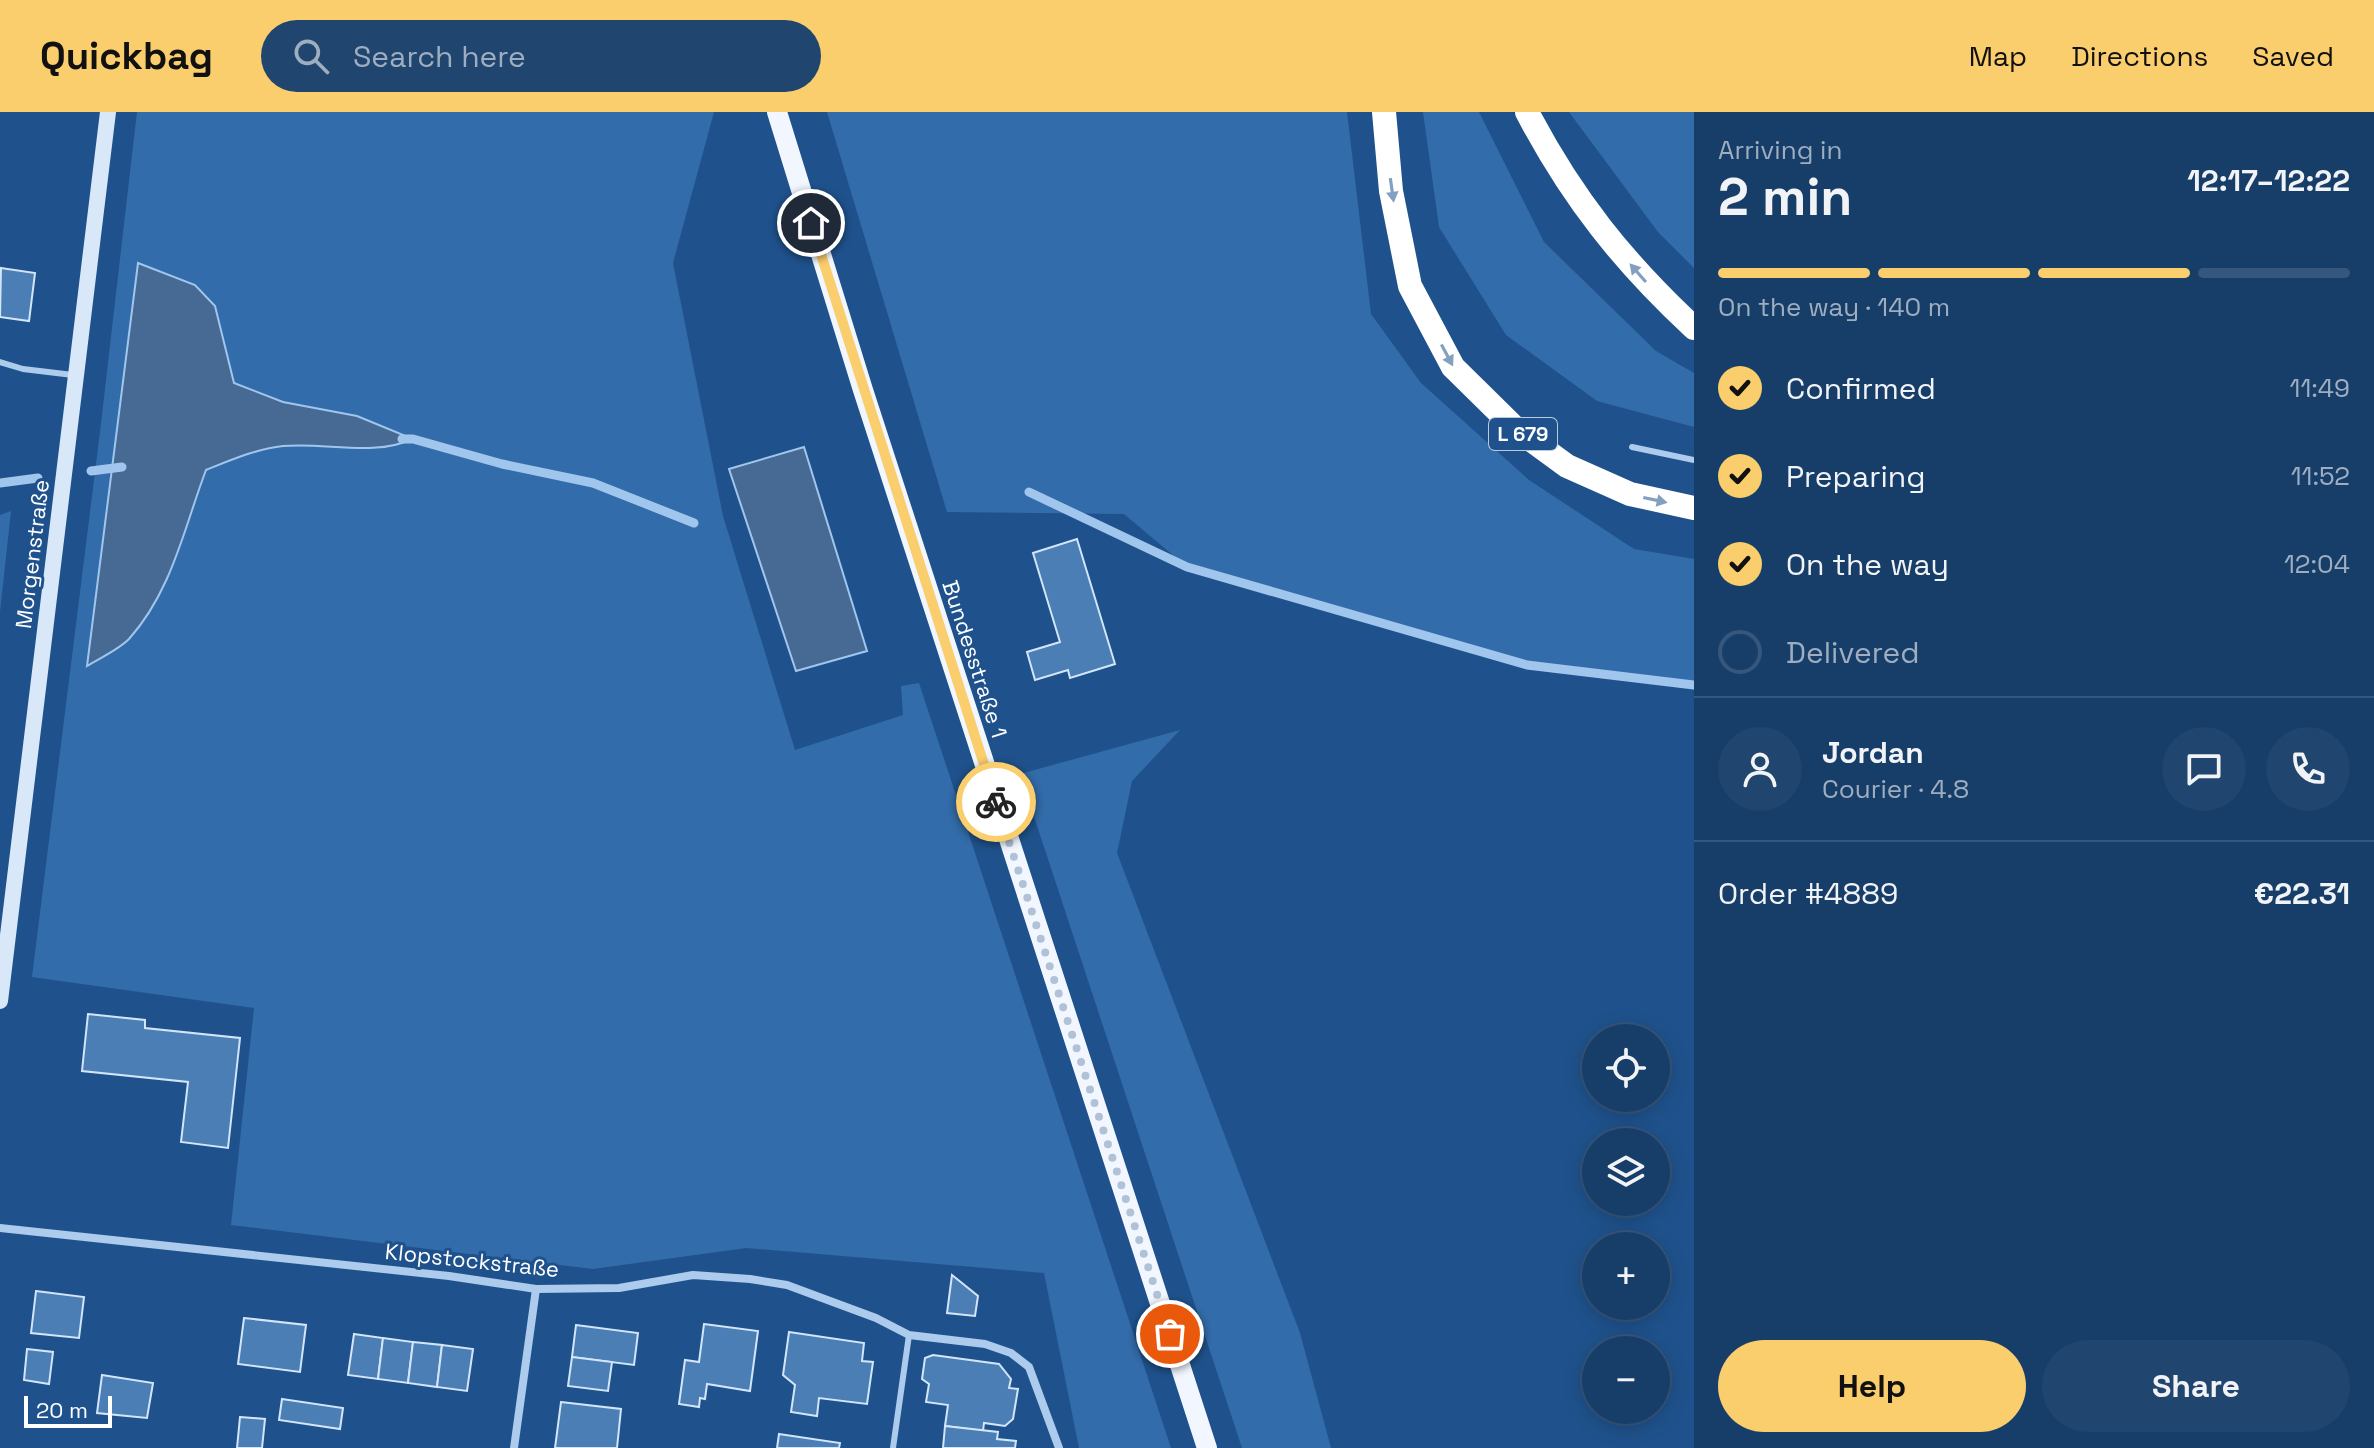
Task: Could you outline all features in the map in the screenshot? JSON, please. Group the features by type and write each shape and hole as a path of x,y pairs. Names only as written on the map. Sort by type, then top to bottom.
{"highway":[{"name":"L 679","path":"1384,112 1391,191 1410,286 1453,367 1515,428 1567,466 1630,494 1694,508"},
{"path":"1527,112 1549,154 1592,220 1650,287 1694,328"}],"main road":[{"name":"Morgenstraße","path":"0,1001 108,112"},
{"name":"Bundesstraße 1","path":"777,112 863,390 1207,1448"}],"street":[{"name":"Klopstockstraße","path":"0,1228 449,1276 536,1289 619,1288 693,1275 787,1285 876,1318 909,1335 985,1344 1011,1353 1029,1367 1059,1448"},
{"path":"514,1448 536,1289"}],"lane":[{"path":"0,362 23,369 77,376"},
{"path":"1632,447 1694,460"},
{"path":"893,1448 909,1335"}],"shaded area":[{"path":"137,112 714,112 673,263 723,516 795,750 903,715 901,686 919,683 1171,1448 1079,1448 1044,1273 746,1248 593,1269 231,1225 254,1008 32,977"},
{"path":"827,112 1347,112 1371,314 1421,383 1529,480 1634,549 1694,559 1694,685 1527,665 1187,567 1124,514 947,512"},
{"path":"1423,112 1479,112 1544,242 1656,351 1694,373 1694,427 1597,401 1506,335 1439,227"},
{"path":"1569,112 1694,112 1694,268 1658,232"},
{"path":"138,263 195,285 215,306 234,383 283,402 357,416 413,439 366,448 273,447 206,470 166,580 144,620 129,639 87,666"},
{"path":"804,447 867,651 796,671 729,469"},
{"path":"11,511 0,612 0,515"},
{"path":"1180,730 1132,781 1117,853 1300,1333 1331,1448 1242,1448 1020,774"}],"building":[{"path":"1,268 35,273 29,321 0,317"},
{"path":"1077,539 1115,664 1070,678 1068,670 1035,680 1027,652 1060,642 1033,553"},
{"path":"88,1014 145,1020 145,1028 240,1038 228,1148 181,1142 188,1082 82,1071"},
{"path":"952,1275 978,1296 975,1316 947,1313"},
{"path":"36,1291 84,1297 79,1338 31,1333"},
{"path":"244,1318 306,1325 300,1372 238,1364"},
{"path":"704,1324 758,1331 750,1391 707,1384 705,1399 700,1398 699,1407 679,1404 685,1360 699,1362"},
{"path":"576,1325 638,1333 634,1365 572,1357"},
{"path":"789,1332 864,1343 862,1361 873,1362 867,1404 819,1398 817,1416 791,1412 795,1385 783,1375"},
{"path":"354,1334 383,1338 378,1379 348,1375"},
{"path":"383,1338 413,1342 408,1383 378,1379"},
{"path":"413,1342 442,1345 437,1387 408,1383"},
{"path":"442,1345 473,1349 467,1391 437,1387"},
{"path":"27,1349 53,1352 49,1384 24,1380"},
{"path":"933,1355 999,1364 1011,1379 1009,1388 1018,1389 1013,1419 1005,1426 984,1423 983,1431 945,1426 948,1405 926,1402 929,1384 922,1379 925,1358"},
{"path":"572,1357 612,1362 608,1391 568,1386"},
{"path":"102,1375 153,1383 147,1418 97,1413"},
{"path":"282,1399 343,1408 340,1429 279,1420"},
{"path":"561,1402 621,1409 617,1448 555,1448"},
{"path":"240,1417 265,1419 262,1448 237,1448"},
{"path":"945,1426 998,1432 997,1439 1016,1441 1015,1448 943,1448"},
{"path":"779,1434 840,1443 839,1448 777,1448"}],"waterway":[{"path":"402,439 413,439 502,464 593,483 694,523"},
{"path":"91,471 122,467"},
{"path":"0,483 38,478"},
{"path":"1029,492 1187,567 1527,665 1694,685"}],"way so far":[{"path":"996,802 1170,1334"}],"route":[{"path":"811,223 996,802"}]}
